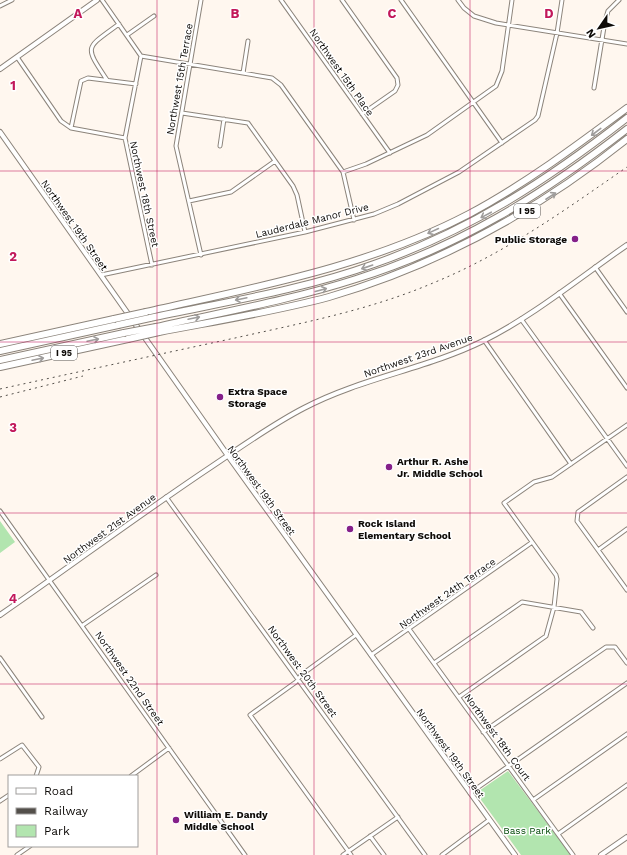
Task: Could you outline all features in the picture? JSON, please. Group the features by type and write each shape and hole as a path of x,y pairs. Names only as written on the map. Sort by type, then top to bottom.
{"highway":[{"name":"I 95","path":"0,344 114,320 148,315 294,279 345,264 402,244 468,214 504,194 550,165 627,108"},
{"path":"0,351 118,325 148,315 308,284 373,265 460,228 531,188 576,157 627,118"},
{"path":"417,266 552,185 627,129"},
{"name":"I 95","path":"0,367 158,329 313,301 367,285 417,266 474,240 527,211 579,176 627,139"},
{"path":"468,214 531,188"},
{"path":"158,329 344,283 408,260 470,233"},
{"path":"0,360 126,336"}],"street":[{"path":"0,6 12,0"},
{"path":"0,69 97,0"},
{"path":"102,0 141,56 272,78 281,85 343,172 354,220"},
{"name":"Northwest 15th Terrace","path":"201,0 176,146 201,255"},
{"name":"Northwest 15th Place","path":"281,0 390,154"},
{"path":"342,0 397,78 398,85 395,90 362,114"},
{"path":"401,0 502,143"},
{"path":"458,0 464,8 474,16 496,23 627,44"},
{"path":"343,172 390,154 427,135 496,86 502,71 512,0"},
{"name":"Lauderdale Manor Drive","path":"101,275 201,255 354,220 398,204 459,172 502,143 538,116 557,33 562,0"},
{"path":"594,88 608,11 619,0"},
{"path":"127,35 154,16"},
{"path":"108,80 91,56 90,50 94,42 119,24"},
{"path":"243,73 248,41"},
{"name":"Northwest 18th Street","path":"141,56 125,138 152,265"},
{"path":"18,57 61,121 71,128 125,138"},
{"path":"71,128 81,81 88,78 136,84"},
{"path":"182,113 248,123 298,195 305,232"},
{"path":"220,146 224,119"},
{"name":"Northwest 19th Street","path":"0,132 228,456 515,855"},
{"path":"189,201 231,192 275,161"},
{"name":"Northwest 23rd Avenue","path":"228,456 304,408 330,396 460,351 484,340 521,319 627,245"},
{"path":"595,267 627,312"},
{"path":"559,293 627,388"},
{"path":"521,319 627,466"},
{"path":"484,340 571,464"},
{"path":"459,697 546,636 554,607 557,579 504,503 534,482 552,477 627,425"},
{"name":"Northwest 21st Avenue","path":"0,615 166,497 228,456"},
{"path":"627,477 578,512 577,517 577,521 627,590"},
{"name":"Northwest 20th Street","path":"166,497 425,855"},
{"name":"Northwest 22nd Street","path":"0,511 51,580 245,855"},
{"path":"598,550 627,529"},
{"name":"Northwest 24th Terrace","path":"371,655 532,542"},
{"path":"83,626 156,575"},
{"path":"623,584 627,581"},
{"path":"434,663 522,602 582,613 593,628"},
{"name":"Northwest 18th Court","path":"409,629 573,855"},
{"path":"351,855 250,715 296,682 298,678 356,635"},
{"path":"483,732 602,649 610,646 615,647 627,663"},
{"path":"0,658 42,717"},
{"path":"470,793 627,683"},
{"path":"533,800 627,734"},
{"path":"0,759 22,745 39,767 36,775"},
{"path":"132,775 169,748"},
{"path":"558,834 627,785"},
{"path":"343,855 398,817"},
{"path":"442,855 489,820"},
{"path":"370,836 384,855"},
{"path":"601,855 627,837"},
{"path":"17,855 29,847"}],"green space":[{"path":"0,521 15,542 0,553"},
{"name":"Bass Park","path":"508,771 571,855 521,855 476,793"}],"railway":[{"path":"0,389 310,321 385,301 433,283 485,259 557,215 627,167"},
{"path":"0,397 83,376"}],"place":[{"name":"Public Storage","path":"575,239"},
{"name":"Extra Space Storage","path":"220,397"},
{"name":"Arthur R. Ashe Jr. Middle School","path":"389,467"},
{"name":"Rock Island Elementary School","path":"350,529"},
{"name":"William E. Dandy Middle School","path":"176,820"}]}
